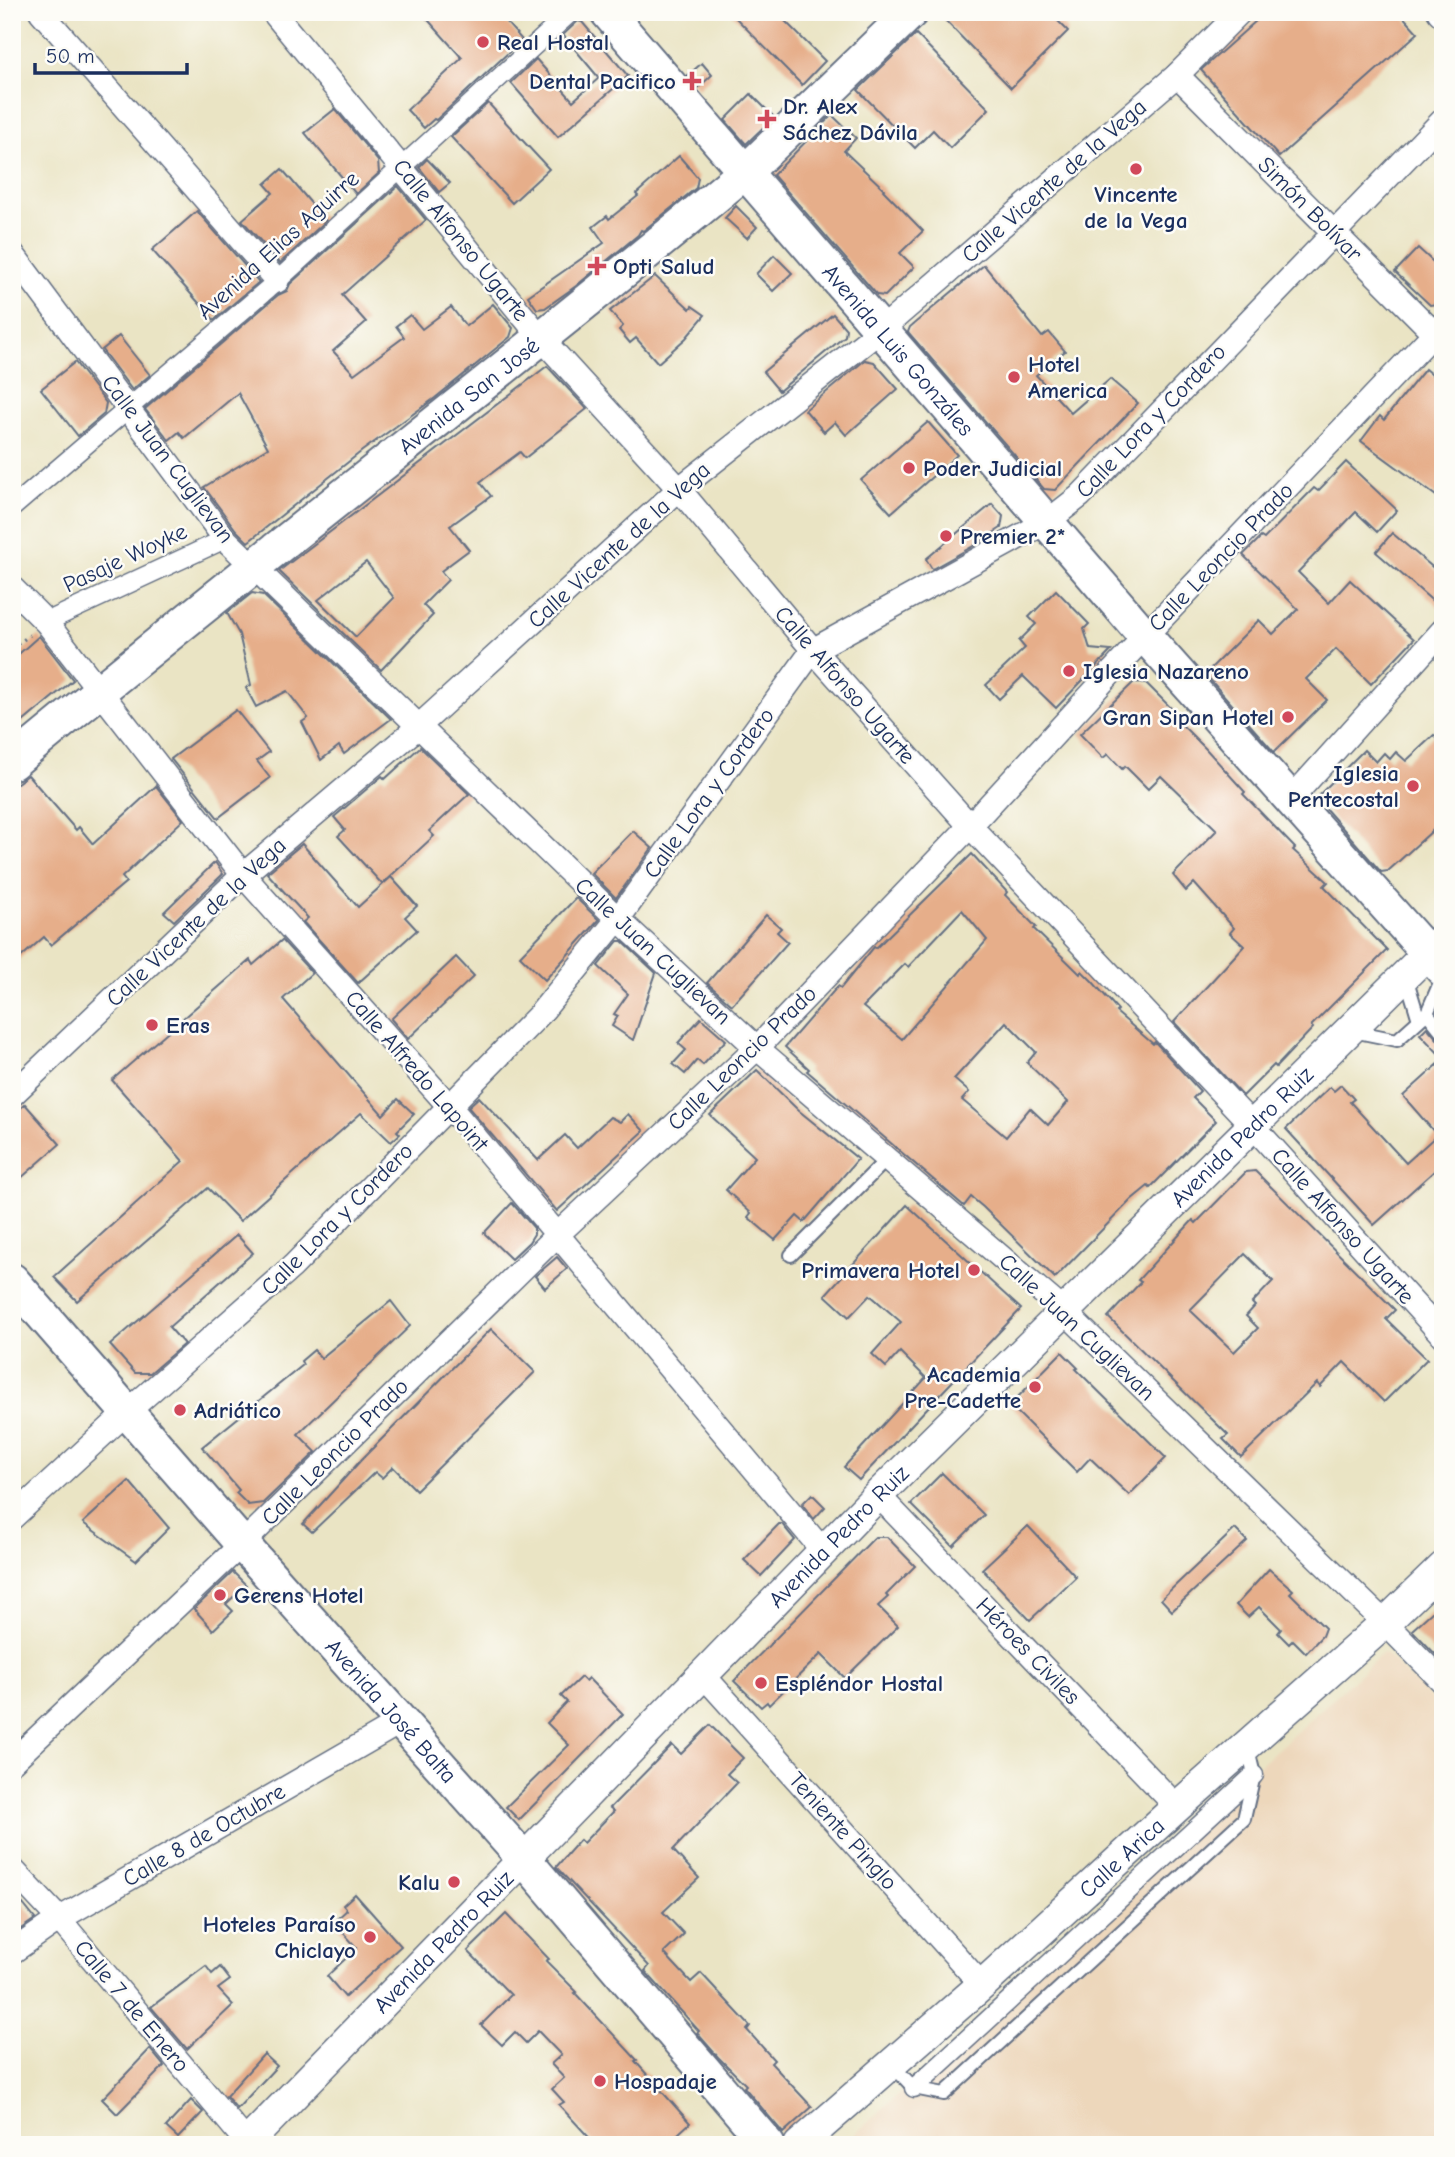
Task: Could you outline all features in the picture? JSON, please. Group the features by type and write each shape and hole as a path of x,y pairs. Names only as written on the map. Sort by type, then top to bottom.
{"main road":[{"name":"Avenida Luis Gonzáles","path":"607,12 1145,636 1432,962"},
{"name":"Avenida San José","path":"12,763 542,339 745,172 897,17"},
{"name":"Avenida José Balta","path":"12,1280 399,1723 524,1859 768,2145"}],"street":[{"path":"41,12 277,281"},
{"name":"Calle Alfonso Ugarte","path":"273,12 542,339 678,489 813,650 970,825 1253,1126 1443,1336"},
{"name":"Avenida Elias Aguirre","path":"12,508 277,281 571,12"},
{"name":"Calle Vicente de la Vega","path":"12,1095 243,875 418,727 678,489 882,330 1177,75 1240,12"},
{"name":"Simón Bolívar","path":"1177,75 1334,233 1440,333"},
{"name":"Calle Lora y Cordero","path":"12,1518 293,1266 540,1014 618,919 813,650 1048,521 1080,496 1443,120"},
{"name":"Calle Juan Cuglievan","path":"12,253 225,538 618,919 757,1048 1063,1310 1443,1682"},
{"name":"Calle Leoncio Prado","path":"12,1762 242,1545 558,1234 757,1048 970,825 1145,636 1440,333"},
{"name":"Pasaje Woyke","path":"46,622 225,538"},
{"name":"Calle Alfredo Lapoint","path":"12,587 46,622 243,875 450,1107 824,1552"},
{"path":"1290,800 1443,630"},
{"name":"Avenida Pedro Ruiz","path":"247,2144 878,1495 1063,1310 1349,1030 1432,962"},
{"name":"Héroes Civiles","path":"878,1495 1177,1807"},
{"name":"Calle Arica","path":"799,2145 982,1985 1177,1807 1385,1623 1443,1567"},
{"name":"Teniente Pinglo","path":"704,1676 982,1985"},
{"name":"Calle 8 de Octubre","path":"12,1952 59,1919 399,1723"},
{"path":"914,2088 1255,1775"},
{"name":"Calle 7 de Enero","path":"12,1869 59,1919 247,2144"}],"lane":[{"path":"1423,1017 1432,962"},
{"path":"1349,1030 1397,1040 1423,1017 1432,962"},
{"path":"1423,1017 1443,1033"},
{"path":"791,1255 887,1159"},
{"path":"891,2064 914,2088 944,2094 1244,1819 1255,1775 1247,1745"}],"shaded area":[{"path":"1384,1652 1443,1711 1443,2145 843,2145"}],"building":[{"path":"421,12 497,12 522,40 424,128 407,110 462,58"},
{"path":"730,12 776,12 825,61 802,85"},
{"path":"937,12 1049,12 1068,31 1011,88"},
{"path":"1266,12 1399,12 1418,33 1279,157 1201,70"},
{"path":"578,21 582,22 628,76 558,137 511,83 536,59 573,101 599,78 563,35"},
{"path":"916,34 989,109 950,148 933,130 915,148 858,90"},
{"path":"702,63 712,75 698,88 687,76"},
{"path":"751,94 774,117 746,144 725,120"},
{"path":"488,103 549,169 512,203 451,137"},
{"path":"335,109 378,161 379,173 356,194 305,133"},
{"path":"832,115 856,138 844,151 923,231 900,253 914,267 885,296 877,295 773,175"},
{"path":"679,156 698,178 696,188 641,230 576,286 545,308 537,309 528,296 604,243 593,227 607,216 609,219 638,196 636,194"},
{"path":"427,159 450,183 439,192 419,167"},
{"path":"282,169 326,221 280,263 242,220 273,193 265,184"},
{"path":"398,186 426,220 342,295 366,322 333,351 354,374 404,337 396,326 410,315 422,329 451,307 466,326 493,304 513,328 510,337 248,542 204,487 268,448 238,393 184,438 179,432 169,440 145,409 278,295 287,291 290,284"},
{"path":"736,206 757,227 747,238 725,218"},
{"path":"197,211 259,282 214,320 152,250"},
{"path":"1418,248 1443,271 1443,303 1430,305 1395,272"},
{"path":"774,255 792,273 773,291 756,274"},
{"path":"984,265 1042,337 1049,332 1065,351 1036,375 1071,413 1110,379 1138,403 1055,490 1044,489 908,332 910,327"},
{"path":"655,276 690,309 692,306 705,315 686,338 658,363 636,338 630,343 619,330 623,326 610,311"},
{"path":"833,314 846,329 845,336 779,391 763,372"},
{"path":"119,336 150,375 132,390 102,350"},
{"path":"865,360 874,362 898,389 846,435 835,422 824,432 805,410"},
{"path":"75,362 106,403 104,414 78,436 41,389"},
{"path":"547,366 587,409 525,458 520,452 480,482 491,496 450,526 469,550 441,571 448,580 423,605 433,615 381,670 279,571","holes":["366,562 394,598 356,637 318,600"]},
{"path":"1425,369 1443,384 1443,501 1361,441 1380,416 1384,420"},
{"name":"Poder Judicial","path":"928,422 957,455 891,513 861,480"},
{"path":"1346,462 1397,510 1377,532 1356,512 1298,572 1329,603 1350,580 1414,639 1371,684 1336,649 1306,679 1327,700 1274,752 1205,674 1259,620 1273,634 1298,609 1243,555 1261,537 1264,539 1314,488 1318,491"},
{"path":"992,504 1003,516 1001,528 932,569 926,559"},
{"path":"1392,533 1443,576 1443,610 1376,552"},
{"path":"1056,590 1089,624 1084,629 1090,649 1111,651 1056,708 1023,676 999,699 986,685 1025,648 1019,641 1036,624 1029,617"},
{"path":"252,593 263,595 391,719 344,754 339,746 321,760 302,722 308,718 287,691 256,707 246,688 251,685 239,634 227,613"},
{"path":"39,636 73,680 12,731 12,660"},
{"path":"1134,682 1146,683 1177,714 1174,717 1245,792 1243,794 1295,848 1293,850 1328,882 1324,886 1387,950 1311,1026 1313,1028 1276,1067 1274,1065 1243,1096 1174,1022 1244,946 1230,933 1234,928 1194,883 1186,891 1173,875 1217,830 1161,776 1148,789 1125,766 1122,769 1108,754 1103,758 1080,734"},
{"path":"236,710 269,752 257,761 270,778 218,818 171,759"},
{"name":"Iglesia Pentecostal","path":"1434,735 1443,745 1443,821 1388,871 1381,872 1318,800 1318,796 1364,750 1376,762 1384,753 1390,759 1396,752 1406,761"},
{"path":"420,747 469,794 429,831 434,836 382,884 338,836 345,830 334,817 382,776 385,779"},
{"path":"28,775 76,830 79,827 93,844 156,786 183,820 122,877 126,882 51,945 44,937 12,965 12,787"},
{"path":"633,831 652,848 616,898 591,873"},
{"path":"302,844 358,907 391,877 417,906 405,917 417,930 358,983 303,922 308,918 267,873"},
{"path":"972,854 1007,892 1005,895 1036,927 1034,929 1080,974 1082,971 1092,981 1118,1010 1116,1012 1153,1044 1155,1042 1200,1091 1193,1098 1216,1121 1150,1188 1148,1186 1131,1200 1055,1278 983,1207 971,1197 964,1206 807,1071 809,1069 785,1047 838,986 841,988 874,947 876,948","holes":["962,910 987,940 902,1039 863,1007 905,964 908,967","1006,1022 1036,1052 1027,1063 1068,1102 1048,1125 1030,1108 1006,1137 962,1100 969,1092 954,1079"]},
{"path":"215,862 223,874 174,921 164,912"},
{"path":"576,898 599,920 545,980 520,956"},
{"path":"766,915 781,928 777,932 788,942 732,1005 707,983"},
{"path":"282,940 312,973 283,999 383,1115 398,1099 414,1114 397,1131 400,1134 391,1142 361,1113 240,1221 208,1188 77,1301 54,1277 183,1161 112,1080 250,960 253,965"},
{"path":"618,941 622,941 656,973 633,1040 612,1026 618,1016 614,1014 628,994 598,966"},
{"path":"456,957 474,976 408,1039 391,1019"},
{"path":"701,1018 726,1040 703,1065 697,1060 685,1074 673,1064 686,1050 678,1043"},
{"path":"1427,1027 1443,1042 1443,1058 1420,1034"},
{"path":"1443,1060 1443,1163 1374,1225 1286,1129 1330,1087 1334,1091 1341,1085 1354,1099 1350,1102 1406,1163 1437,1135 1403,1096"},
{"path":"757,1070 798,1110 858,1159 804,1222 797,1216 775,1240 748,1217 751,1213 726,1190 755,1157 710,1115"},
{"path":"479,1097 538,1160 565,1135 577,1148 610,1117 620,1122 628,1114 644,1131 557,1211 468,1107"},
{"path":"25,1104 60,1144 12,1186 12,1116"},
{"path":"1255,1171 1395,1310 1386,1319 1427,1359 1384,1402 1344,1362 1320,1387 1317,1383 1241,1457 1223,1439 1228,1435 1108,1317 1193,1220 1196,1223 1246,1172","holes":["1245,1254 1273,1281 1252,1303 1255,1306 1246,1316 1258,1328 1234,1352 1190,1310"]},
{"path":"512,1203 534,1228 534,1234 511,1259 484,1233"},
{"path":"907,1205 1021,1309 859,1480 844,1467 926,1378 900,1352 886,1367 872,1354 901,1322 870,1295 849,1317 825,1295"},
{"path":"237,1235 253,1253 169,1327 184,1344 150,1373 135,1373 110,1345"},
{"path":"557,1257 567,1269 545,1288 535,1276"},
{"path":"391,1301 410,1326 298,1434 316,1452 263,1503 248,1505 236,1493 239,1490 202,1447 303,1365 301,1361 314,1350 321,1358"},
{"path":"491,1329 535,1372 416,1490 393,1467 382,1478 375,1472 312,1532 303,1524 362,1459"},
{"path":"1062,1352 1166,1458 1129,1495 1090,1458 1077,1472 1010,1405"},
{"path":"942,1473 984,1515 953,1546 911,1504"},
{"path":"129,1481 169,1528 136,1561 83,1523"},
{"path":"812,1494 825,1507 814,1519 802,1504"},
{"path":"782,1524 795,1540 761,1576 744,1560"},
{"path":"1028,1526 1076,1577 1030,1620 982,1569"},
{"path":"1235,1529 1247,1541 1172,1611 1161,1599"},
{"path":"875,1537 887,1537 915,1566 878,1606 898,1626 845,1678 821,1654 769,1705 767,1702 761,1707 734,1681"},
{"path":"1269,1569 1293,1590 1290,1593 1325,1628 1322,1636 1306,1653 1293,1640 1289,1644 1278,1633 1281,1629 1259,1607 1248,1617 1236,1605"},
{"name":"Gerens Hotel","path":"233,1572 246,1585 226,1604 233,1611 213,1630 194,1609"},
{"path":"1443,1602 1443,1662 1412,1630"},
{"path":"581,1677 585,1681 588,1678 623,1714 519,1820 506,1807 569,1745 547,1723 567,1702 561,1696"},
{"path":"710,1725 743,1758 727,1774 737,1783 673,1850 699,1878 663,1912 684,1934 664,1953 691,1982 701,1973 750,2026 747,2030 774,2060 771,2063 812,2107 783,2133 744,2087 746,2085 718,2057 697,2033 699,2031 645,1971 649,1966 556,1867 580,1840 583,1843 614,1811 610,1808 672,1745 681,1754"},
{"name":"Hoteles Paraíso Chiclayo","path":"355,1894 401,1946 345,1997 327,1976 357,1948 339,1928 343,1925 337,1919 347,1910 343,1905"},
{"path":"23,1904 35,1919 12,1935 12,1914"},
{"path":"506,1914 549,1959 546,1961 577,1992 575,1993 690,2123 666,2145 596,2145 559,2105 564,2102 552,2089 564,2078 551,2064 561,2055 538,2031 526,2043 515,2032 502,2045 481,2025 511,1995 468,1951"},
{"path":"206,1966 212,1974 220,1967 230,1980 218,1989 233,2005 187,2049 151,2007"},
{"path":"150,2049 164,2066 117,2114 102,2099"},
{"path":"264,2054 277,2066 237,2109 226,2096"},
{"path":"191,2100 203,2112 178,2138 166,2127"}],"place":[{"name":"Real Hostal","path":"483,42"},
{"name":"Dental Pacifico","path":"692,81"},
{"name":"Dr. Alex Sáchez Dávila","path":"767,119"},
{"name":"Vincente de la Vega","path":"1136,169"},
{"name":"Opti Salud","path":"597,266"},
{"name":"Hotel America","path":"1014,377"},
{"name":"Poder Judicial","path":"909,468"},
{"name":"Premier 2*","path":"946,536"},
{"name":"Iglesia Nazareno","path":"1069,671"},
{"name":"Gran Sipan Hotel","path":"1288,717"},
{"name":"Iglesia Pentecostal","path":"1413,786"},
{"name":"Eras","path":"152,1025"},
{"name":"Primavera Hotel","path":"974,1270"},
{"name":"Academia Pre-Cadette","path":"1035,1387"},
{"name":"Adriático","path":"180,1410"},
{"name":"Gerens Hotel","path":"220,1595"},
{"name":"Espléndor Hostal","path":"761,1683"},
{"name":"Kalu","path":"454,1882"},
{"name":"Hoteles Paraíso Chiclayo","path":"370,1937"},
{"name":"Hospadaje","path":"600,2081"}]}
